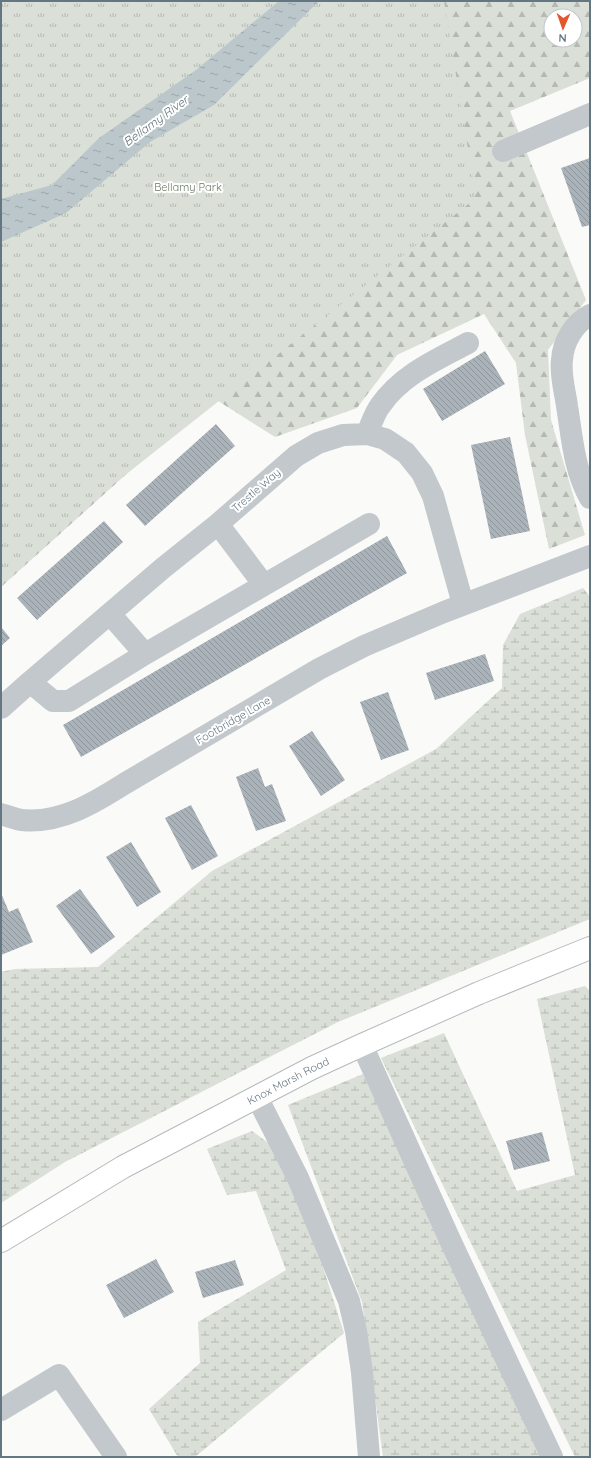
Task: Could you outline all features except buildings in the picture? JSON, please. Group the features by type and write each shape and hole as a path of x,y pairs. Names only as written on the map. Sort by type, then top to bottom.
{"main road":[{"name":"Knox Marsh Road","path":"1,1241 123,1167 312,1068 362,1044 479,993 590,948"}],"street":[{"path":"503,152 590,114"},
{"path":"590,315 569,334 562,360 564,385 576,461 583,485 590,498"},
{"path":"367,434 379,407 392,390 404,379 468,343"},
{"name":"Trestle Way","path":"1,708 163,568 218,524 277,471 296,456 318,443 343,435 367,434 385,439 406,453 422,473 433,496 463,604"},
{"path":"218,524 264,585"},
{"path":"30,682 53,701 69,701 145,654 369,524"},
{"name":"Footbridge Lane","path":"1,814 22,820 44,820 71,813 93,803 319,669 364,646 463,604 590,556"},
{"path":"110,614 145,654"},
{"path":"362,1044 450,1240 552,1457"},
{"path":"257,1097 298,1178 349,1301 356,1331 362,1372 369,1457"},
{"path":"1,1410 59,1375 116,1457"}],"green space":[{"name":"Bellamy Park","path":"1,1 590,1 590,78 510,111 586,300 548,350 551,420 585,535 549,549 525,435 516,363 484,314 397,355 357,408 275,437 212,397 1,587"},
{"name":"Bellamy Park","path":"1,1 444,1 476,198 1,573"},
{"path":"583,588 590,597 590,919 338,1022 65,1162 1,1203 1,972 15,969 98,967 212,871 436,749 502,688 503,645 520,614"},
{"path":"585,986 590,991 590,1457 575,1457 381,1058 444,1033 517,1191 575,1175 537,999"},
{"path":"363,1074 543,1457 383,1457 362,1302 288,1105"},
{"path":"252,1131 288,1157 344,1333 195,1457 178,1457 149,1409 200,1363 198,1322 286,1270 256,1191 227,1195 207,1149"}],"water":[{"name":"Bellamy River","path":"279,1 319,1 214,105 150,142 66,213 1,242 1,199 52,185 99,138 196,70"}]}
